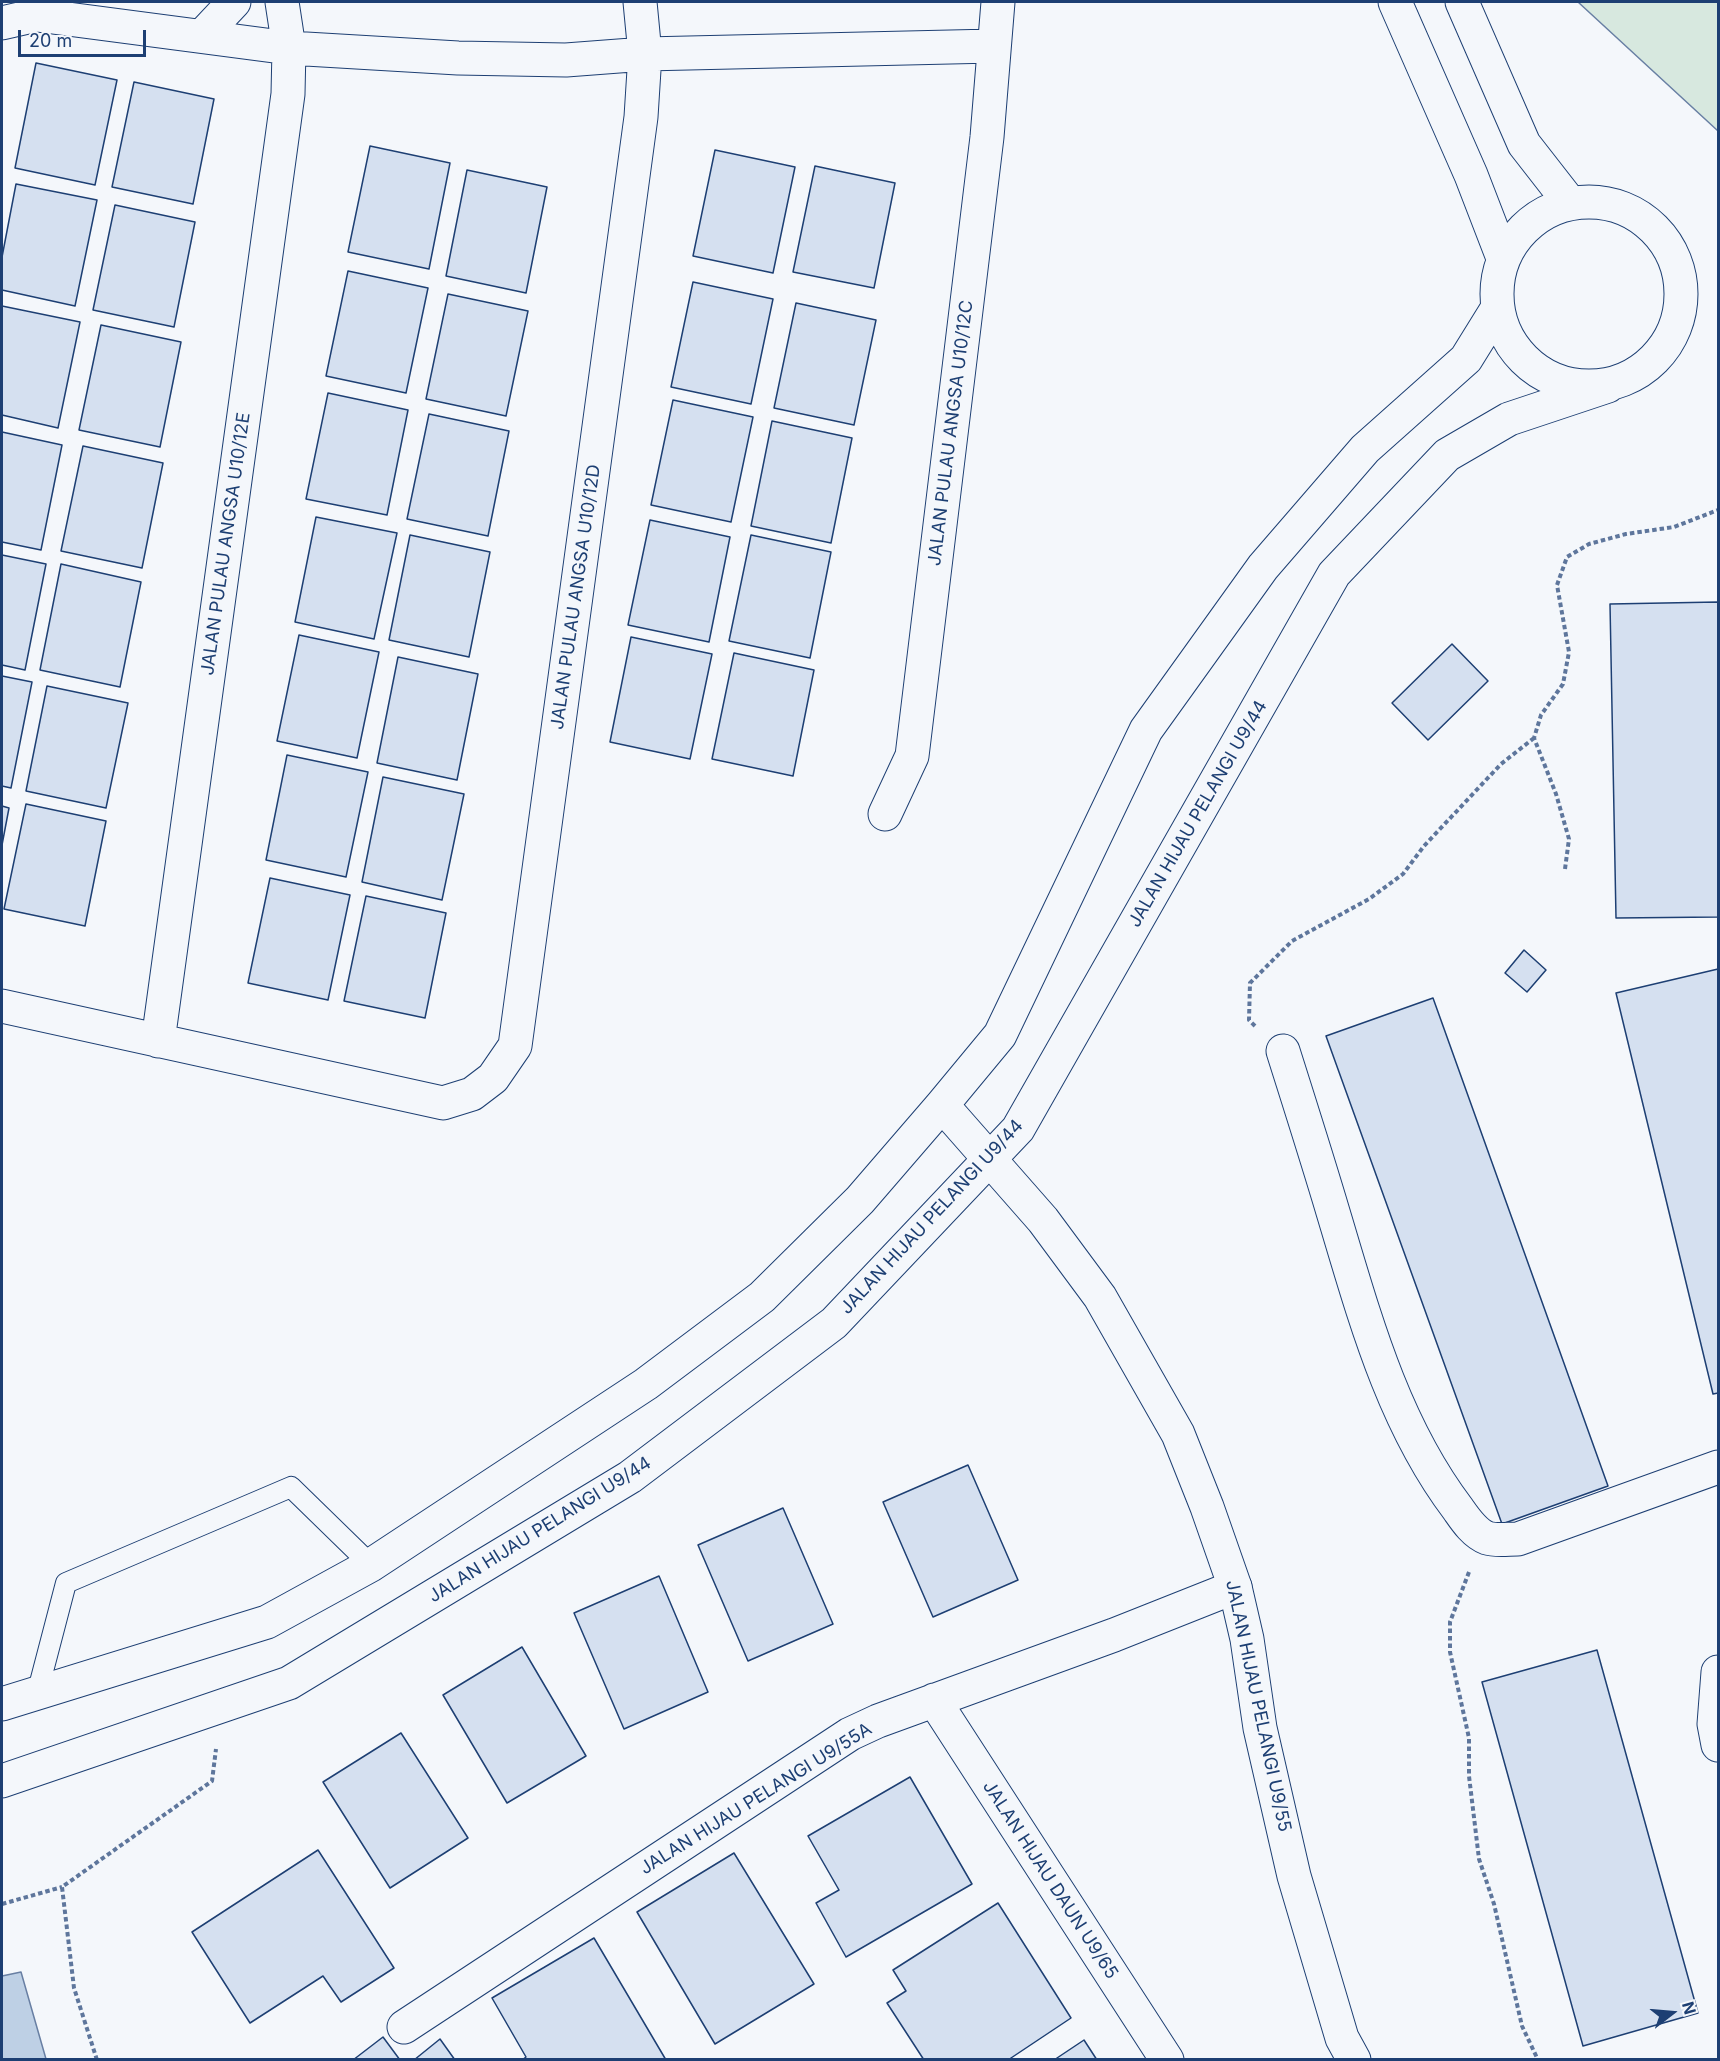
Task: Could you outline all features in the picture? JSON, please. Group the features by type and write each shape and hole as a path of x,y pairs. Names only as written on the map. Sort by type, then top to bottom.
{"street":[{"path":"202,36 234,2"},
{"name":"JALAN PULAU ANGSA U10/12E","path":"158,1041 288,94 289,48 282,2"},
{"name":"JALAN PULAU ANGSA U10/12D","path":"158,1041 443,1103 472,1094 493,1078 515,1046 639,129 645,54 640,2"},
{"name":"JALAN PULAU ANGSA U10/12C","path":"885,814 912,756 987,137 998,2"},
{"path":"1395,2 1471,175 1503,258"},
{"path":"1462,2 1524,144 1570,203"},
{"path":"2,23 37,15 289,48 458,58 566,60 645,54 994,46"},
{"path":"1597,202 1624,208 1647,223 1666,243 1678,268 1682,298 1676,329 1660,355 1636,375 1608,386 1578,387 1548,378 1523,360 1505,333 1497,309 1497,283 1503,258 1519,233 1542,214 1570,203 1597,202"},
{"path":"2,1704 267,1622 371,1565 646,1384 762,1297 860,1200 1000,1035 1146,730 1263,567 1365,449 1466,359 1497,309"},
{"name":"JALAN HIJAU PELANGI U9/44","path":"2,1780 289,1683 630,1477 834,1323 1018,1129 1334,574 1448,455 1509,419 1608,386"},
{"path":"2,1006 158,1041"},
{"path":"1283,1051 1357,1294 1390,1388 1413,1439 1447,1495 1474,1530 1486,1538 1518,1539 1719,1467"},
{"name":"JALAN HIJAU PELANGI U9/55","path":"942,1105 1042,1220 1100,1298 1178,1434 1235,1587 1247,1639 1260,1728 1294,1876 1342,2038 1354,2060"},
{"name":"JALAN HIJAU PELANGI U9/55A","path":"404,2027 850,1734 878,1721 1114,1635 1235,1587"},
{"path":"1719,1672 1714,1724 1719,1745"},
{"name":"JALAN HIJAU DAUN U9/65","path":"934,1700 1167,2060"}],"lane":[{"path":"37,1694 66,1583 291,1487 371,1565"}],"path":[{"path":"1565,869 1569,839 1556,795 1534,738 1540,715 1563,684 1565,674 1569,652 1557,585 1567,557 1589,544 1626,534 1674,527 1719,510"},
{"path":"1283,1051 1249,1020 1250,983 1292,941 1369,898 1403,874 1424,846 1501,764 1534,738"},
{"path":"1486,1538 1472,1563 1450,1622 1450,1652 1470,1738 1469,1776 1479,1859 1494,1904 1522,2026 1538,2060"},
{"path":"2,1904 63,1887 212,1781 216,1749 206,1711"},
{"path":"63,1887 74,1988 97,2060"}],"shaded area":[{"path":"1578,2 1718,2 1718,131"}],"water":[{"path":"21,1972 46,2059 2,2059 2,1976"}],"building":[{"path":"36,63 117,80 95,185 15,168"},
{"path":"134,82 214,99 193,204 112,187"},
{"path":"370,146 450,163 429,269 348,252"},
{"path":"715,150 795,167 773,273 693,256"},
{"path":"815,166 895,183 874,288 793,272"},
{"path":"467,170 547,187 526,293 446,276"},
{"path":"16,184 97,200 75,306 2,290 2,257"},
{"path":"115,205 195,222 174,327 93,310"},
{"path":"348,271 428,288 406,393 326,376"},
{"path":"693,282 773,299 751,404 671,387"},
{"path":"448,294 528,311 506,416 426,399"},
{"path":"796,303 876,320 854,425 774,408"},
{"path":"2,306 80,322 58,428 2,415"},
{"path":"101,325 181,342 160,447 79,430"},
{"path":"328,393 408,410 387,515 306,499"},
{"path":"673,400 753,417 731,522 651,505"},
{"path":"429,414 509,431 488,536 407,519"},
{"path":"772,421 852,438 831,543 751,526"},
{"path":"2,432 62,445 41,550 2,542"},
{"path":"83,446 163,463 142,568 61,551"},
{"path":"316,517 397,533 374,639 295,622"},
{"path":"650,520 730,537 709,642 628,625"},
{"path":"410,535 490,552 469,657 389,640"},
{"path":"751,535 831,552 810,658 729,641"},
{"path":"2,555 46,564 25,670 2,665"},
{"path":"61,564 141,582 120,687 40,670"},
{"path":"1718,602 1718,917 1616,918 1610,604"},
{"path":"299,635 379,652 357,758 277,741"},
{"path":"631,637 712,654 690,759 610,742"},
{"path":"1452,644 1488,681 1428,740 1392,703"},
{"path":"734,653 814,670 793,776 712,759"},
{"path":"398,657 478,674 457,780 377,763"},
{"path":"2,676 32,682 11,788 2,786"},
{"path":"47,686 128,703 106,808 26,791"},
{"path":"287,755 368,772 346,877 266,860"},
{"path":"383,777 464,794 442,900 362,882"},
{"path":"26,804 106,821 85,926 4,909"},
{"path":"2,806 9,808 2,845"},
{"path":"270,878 350,895 328,1000 248,983"},
{"path":"366,896 446,913 425,1018 344,1001"},
{"path":"1524,950 1546,970 1527,992 1505,973"},
{"path":"1718,969 1718,1393 1713,1394 1616,993"},
{"path":"1433,998 1608,1486 1502,1524 1326,1036"},
{"path":"968,1465 1018,1580 933,1617 883,1502"},
{"path":"783,1508 833,1624 748,1661 698,1545"},
{"path":"659,1576 708,1692 624,1729 574,1613"},
{"path":"522,1647 586,1756 507,1803 443,1695"},
{"path":"1597,1650 1698,2013 1583,2046 1482,1682"},
{"path":"401,1733 468,1838 390,1888 323,1782"},
{"path":"910,1777 972,1884 846,1957 816,1903 839,1890 808,1836"},
{"path":"318,1850 394,1968 341,2002 323,1976 250,2023 192,1932"},
{"path":"734,1853 814,1984 715,2044 637,1912"},
{"path":"998,1903 1071,2018 1008,2060 924,2060 887,2003 906,1991 893,1970"},
{"path":"594,1938 666,2060 522,2060 526,2057 492,1998"},
{"path":"383,2037 400,2060 353,2060"},
{"path":"440,2039 455,2060 414,2060"},
{"path":"1084,2040 1097,2060 1054,2060"}]}
